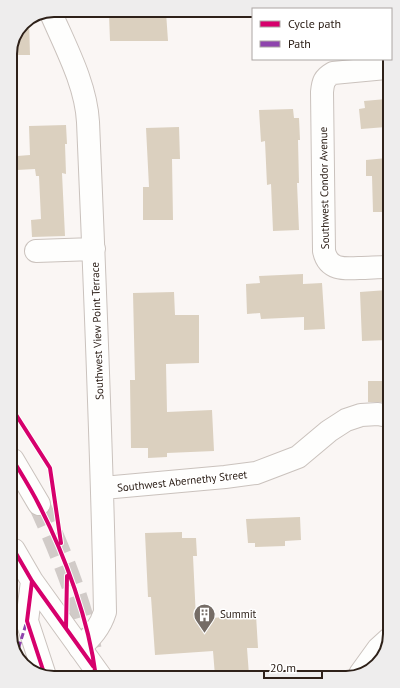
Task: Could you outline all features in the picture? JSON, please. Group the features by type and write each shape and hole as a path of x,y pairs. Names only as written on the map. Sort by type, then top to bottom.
{"street":[{"name":"Southwest View Point Terrace","path":"53,17 79,80 87,106 94,248 103,488 105,612 102,622 96,631 80,648"},
{"name":"Southwest Condor Avenue","path":"380,65 333,72 325,77 323,83 324,251 326,258 335,266 346,270 383,267"},
{"path":"36,251 94,248"},
{"name":"Southwest Abernethy Street","path":"103,488 256,473 298,457 329,431 346,420 361,415 383,415"},
{"path":"17,467 39,504"},
{"path":"17,555 32,581 97,671"},
{"path":"32,581 27,621 43,669"},
{"path":"367,664 381,646"}],"building":[{"path":"109,17 166,17 168,41 110,41"},
{"path":"29,26 30,55 17,55 18,44"},
{"path":"383,99 383,127 361,129 359,109 365,108 364,101"},
{"path":"293,109 294,118 299,118 299,183 297,183 299,230 273,231 271,184 267,185 265,141 261,142 259,110"},
{"path":"66,125 66,174 62,173 65,236 32,237 31,220 41,219 39,176 36,176 35,169 17,170 17,156 30,155 29,126"},
{"path":"179,127 180,159 172,159 173,220 143,220 143,187 149,187 146,128"},
{"path":"383,158 383,212 373,212 372,176 366,176 366,160"},
{"path":"303,274 303,284 322,283 325,329 304,330 304,317 261,319 260,313 247,314 246,284 260,283 259,276"},
{"path":"383,290 383,340 362,341 360,292"},
{"path":"174,292 175,315 199,315 199,363 166,364 167,412 212,410 214,451 167,453 167,457 148,458 148,448 131,448 130,380 135,380 133,293"},
{"path":"368,381 383,381 383,403 368,402"},
{"path":"300,517 301,540 285,541 285,546 255,547 255,543 248,543 246,519"},
{"path":"182,532 182,538 196,538 197,556 193,556 196,619 256,615 258,648 247,648 249,671 215,671 213,651 155,655 151,597 148,597 145,533"}],"tunnel":[{"path":"39,504 70,578 92,655"}],"marked path":[{"path":"19,646 27,621"}],"cycle path":[{"path":"17,416 50,468 61,543"},
{"path":"17,467 49,524 67,567 82,611 95,671"},
{"path":"17,555 32,581 93,666"},
{"path":"66,628 67,576"},
{"path":"32,581 27,621 43,669"}],"place":[{"name":"Summit","path":"205,634"}]}
